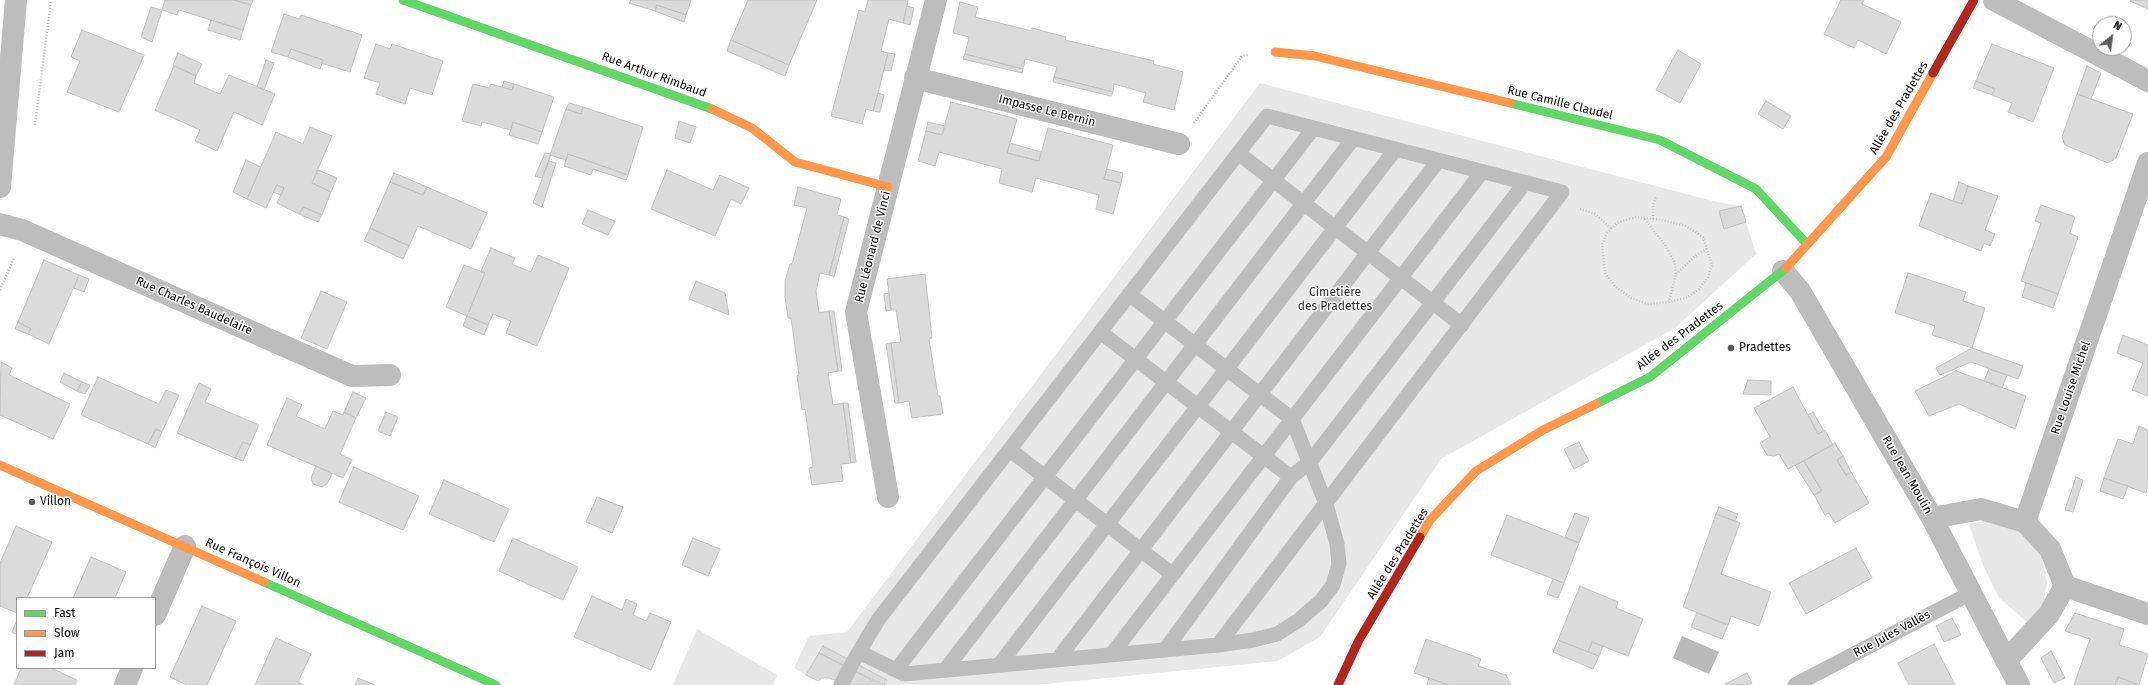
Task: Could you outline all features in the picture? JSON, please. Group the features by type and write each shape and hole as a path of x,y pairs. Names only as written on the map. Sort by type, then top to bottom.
{"street":[{"path":"0,188 16,0"},
{"name":"Rue Arthur Rimbaud","path":"403,0 701,103 752,128 795,162 888,187"},
{"name":"Rue Léonard de Vinci","path":"888,497 856,312 936,0"},
{"name":"Allée des Pradettes","path":"1338,685 1359,640 1430,520 1476,471 1543,430 1650,377 1783,271 1886,157 1974,0"},
{"path":"1994,0 2148,81"},
{"name":"Rue Camille Claudel","path":"1275,52 1315,56 1660,140 1756,189 1807,244"},
{"name":"Impasse Le Bernin","path":"915,78 1179,144"},
{"name":"Rue Louise Michel","path":"2025,522 2148,164"},
{"name":"Rue Charles Baudelaire","path":"0,224 22,230 352,376 390,375"},
{"name":"Rue Jean Moulin","path":"1783,271 1800,291 1932,518 2019,685"},
{"name":"Rue François Villon","path":"0,465 185,546 494,685"},
{"path":"1932,518 1981,509 2025,522 2050,550 2065,586 2148,614"},
{"path":"156,613 185,546"},
{"path":"2006,661 2049,614 2065,586"},
{"path":"125,685 132,669"}],"lane":[{"path":"841,685 878,620 1267,116 1524,184 1562,192 1218,645"},
{"path":"896,670 1313,129"},
{"path":"945,670 1353,139"},
{"path":"999,665 1396,150"},
{"path":"1238,153 1462,325"},
{"path":"1057,660 1438,161"},
{"path":"1111,655 1482,172"},
{"path":"1165,650 1291,477 1310,462 1524,184"},
{"path":"859,652 904,674 1218,645 1253,640 1277,634 1299,620 1321,601 1333,585 1339,564 1338,544 1326,504 1292,419 1129,294"},
{"path":"1100,332 1291,477"},
{"path":"1010,450 1172,574"},
{"name":"Rue Jules Vallès","path":"1795,685 1817,680 1971,594"}],"path":[{"path":"1179,144 1242,56 1275,52"},
{"path":"1653,219 1653,204 1656,197"},
{"path":"1554,204 1595,214 1611,228"},
{"path":"1635,218 1653,219 1686,226 1704,237 1712,265 1708,277 1699,289 1688,297 1669,302 1646,304 1631,298 1615,286 1605,273 1602,245 1611,228 1617,223 1635,218"},
{"path":"1645,218 1675,263 1676,274 1669,302"},
{"path":"1676,274 1695,256 1708,248"}],"green space":[{"name":"Cimetière des Pradettes","path":"1260,83 1717,202 1741,206 1756,254 1675,328 1441,459 1320,637 1278,661 1036,685 884,685 887,680 823,646 806,675 794,668 809,636 847,632"},
{"path":"1989,520 2009,526 2033,540 2042,557 2047,583 2043,604 2027,622 1999,598 1983,565 1969,524"},
{"path":"697,629 777,675 773,685 673,685"}],"shaded area":[{"path":"1682,636 1719,652 1709,674 1673,658"}],"building":[{"path":"165,0 234,0 251,5 243,30 179,10 177,15 162,10"},
{"path":"234,0 253,0 251,5"},
{"path":"631,0 691,0 686,15 657,5 655,11 629,3"},
{"path":"748,0 817,0 789,65 731,40"},
{"path":"868,0 908,0 903,23 889,19 881,51 888,53 878,93 873,111 866,109 862,124 831,116 859,10 865,12"},
{"path":"1841,0 1864,0 1862,4 1901,22 1886,54 1858,40 1854,48 1824,34"},
{"path":"2131,0 2148,0 2148,9 2130,1"},
{"path":"960,2 978,7 975,17 1032,31 1032,28 1066,37 1065,40 1154,61 1153,64 1183,72 1174,110 1143,102 1146,93 1114,84 1113,92 1054,77 1057,67 1025,59 1023,69 965,54 969,37 953,33"},
{"path":"657,5 686,15 684,22 655,11"},
{"path":"907,6 914,8 910,25 903,23"},
{"path":"151,7 162,10 152,42 141,37"},
{"path":"284,14 299,19 301,15 362,35 350,72 321,63 323,60 291,49 288,57 271,52"},
{"path":"211,20 243,30 240,40 208,30"},
{"path":"82,30 144,55 119,112 67,92 80,61 71,57"},
{"path":"731,40 789,65 785,76 727,51"},
{"path":"376,44 390,49 392,44 443,61 432,95 410,88 405,104 376,94 380,83 364,78"},
{"path":"1992,44 2054,68 2033,122 2008,112 2012,103 1992,95 1995,89 1976,81"},
{"path":"291,49 323,60 320,69 288,57"},
{"path":"1678,50 1701,64 1680,103 1656,90"},
{"path":"178,53 202,64 196,76 173,65"},
{"path":"888,53 895,54 891,71 884,70"},
{"path":"965,54 1023,69 1022,73 963,59"},
{"path":"266,60 274,63 264,90 257,87"},
{"path":"174,66 196,76 194,83 220,94 229,75 275,94 262,125 234,112 217,151 195,141 200,130 155,110"},
{"path":"2087,66 2101,73 2091,99 2077,94"},
{"path":"1054,77 1113,92 1111,96 1053,82"},
{"path":"504,81 514,84 512,90 502,87"},
{"path":"1976,81 1995,89 1992,95 1973,88"},
{"path":"473,84 489,88 491,84 512,90 514,84 554,97 542,132 513,122 511,130 482,122 481,126 462,121"},
{"path":"878,93 884,95 880,112 873,111"},
{"path":"2077,94 2133,114 2116,158 2108,163 2065,145 2062,137"},
{"path":"1766,101 1791,116 1783,129 1758,114"},
{"path":"951,102 1017,119 1007,153 1039,161 1048,128 1113,145 1104,179 1121,183 1113,214 1096,209 1099,195 1036,178 1032,192 999,183 1002,169 939,152 935,166 918,161 926,131 942,135"},
{"path":"569,103 583,107 581,114 566,109"},
{"path":"583,107 643,127 628,175 568,154 566,160 550,155 566,109 581,114"},
{"path":"679,121 696,127 690,143 675,138"},
{"path":"513,122 542,132 538,144 509,135"},
{"path":"928,122 945,126 942,135 926,131"},
{"path":"310,127 332,136 312,183 331,192 322,215 303,207 299,214 277,203 284,188 277,185 266,208 247,199 276,132 303,144"},
{"path":"1010,143 1041,152 1039,161 1007,153"},
{"path":"545,153 551,154 542,178 535,176"},
{"path":"568,154 628,175 626,180 593,169 591,175 564,166"},
{"path":"246,160 261,167 247,199 233,192"},
{"path":"549,161 556,163 542,207 533,203"},
{"path":"1107,169 1123,173 1121,183 1104,179"},
{"path":"318,170 337,178 331,192 312,183"},
{"path":"667,170 713,190 720,175 749,188 741,204 731,199 715,236 651,209"},
{"path":"394,173 427,187 423,195 390,182"},
{"path":"390,182 423,195 427,187 487,213 471,249 418,226 409,246 370,228"},
{"path":"1959,182 1968,186 1962,204 1953,201"},
{"path":"277,185 284,188 281,195 273,192"},
{"path":"1968,186 1998,196 1985,230 1995,234 1990,246 1984,243 1981,251 1919,226 1931,193 1962,204"},
{"path":"798,187 841,199 837,215 844,217 829,275 820,273 816,291 819,313 829,311 838,371 828,373 833,405 843,403 851,463 841,464 843,481 812,485 809,468 813,467 805,409 802,410 791,318 788,318 785,296 785,281 790,264 792,264 807,208 794,205"},
{"path":"2041,205 2075,217 2070,233 2078,237 2058,294 2021,281 2041,223 2035,221"},
{"path":"1741,206 1746,222 1724,229 1719,211"},
{"path":"303,207 322,215 318,222 299,214"},
{"path":"588,210 615,221 608,235 582,224"},
{"path":"844,217 849,219 834,277 829,275"},
{"path":"370,228 409,246 403,259 364,241"},
{"path":"491,248 515,258 512,264 531,272 538,255 569,268 537,346 506,333 511,321 493,314 488,325 467,316 485,273 481,271"},
{"path":"44,260 79,275 49,344 28,334 31,329 18,322"},
{"path":"464,265 485,273 467,316 446,307"},
{"path":"1908,273 1966,292 1963,301 1985,308 1972,348 1932,335 1935,326 1895,313"},
{"path":"925,274 932,338 929,339 938,396 940,396 943,414 912,418 909,401 899,403 891,343 901,342 896,310 891,310 887,279"},
{"path":"79,275 89,279 84,292 74,288"},
{"path":"696,281 725,293 729,315 689,299"},
{"path":"2026,283 2058,294 2053,308 2022,297"},
{"path":"321,291 347,302 327,349 301,338"},
{"path":"889,293 891,310 886,311 884,294"},
{"path":"829,311 834,311 842,371 838,371"},
{"path":"467,316 488,325 484,335 463,326"},
{"path":"18,322 31,329 28,334 15,329"},
{"path":"2123,335 2148,345 2148,396 2132,390 2143,363 2117,353"},
{"path":"891,343 899,403 895,403 886,344"},
{"path":"1972,348 2023,366 2018,379 1971,362 1940,375 1936,368"},
{"path":"1,362 12,368 9,375 70,404 53,439 0,415"},
{"path":"1989,369 2007,375 2002,388 1984,381"},
{"path":"1956,371 2026,396 2015,429 1959,404 1929,416 1915,391"},
{"path":"64,373 82,382 77,391 60,382"},
{"path":"98,377 159,404 166,390 179,395 162,432 156,429 148,444 81,415"},
{"path":"1748,380 1771,381 1771,395 1743,394"},
{"path":"82,382 90,385 85,394 77,391"},
{"path":"199,383 211,389 205,402 259,425 250,445 243,442 235,458 177,433"},
{"path":"1793,387 1818,434 1825,430 1833,445 1788,469 1779,454 1774,456 1767,455 1760,443 1770,437 1754,408"},
{"path":"353,392 366,398 356,418 344,412"},
{"path":"287,398 302,405 296,416 325,429 333,411 343,415 344,412 356,418 340,454 352,460 343,478 267,445"},
{"path":"843,403 848,403 856,462 851,463"},
{"path":"386,412 398,417 390,436 378,431"},
{"path":"1813,412 1824,431 1818,434 1808,415"},
{"path":"2139,426 2148,430 2148,486 2146,493 2104,478 2118,439 2133,444"},
{"path":"156,429 162,432 155,448 148,444"},
{"path":"243,442 250,445 243,461 235,458"},
{"path":"1579,442 1589,461 1574,469 1564,449"},
{"path":"1835,443 1843,456 1837,460 1846,475 1851,472 1869,503 1835,523 1829,513 1825,515 1814,495 1822,491 1804,461"},
{"path":"1843,456 1851,472 1846,475 1837,460"},
{"path":"1804,461 1822,491 1814,495 1795,465"},
{"path":"316,466 332,474 327,484 322,487 313,484 311,478"},
{"path":"354,467 419,496 403,530 339,502"},
{"path":"2076,477 2083,480 2073,512 2065,510"},
{"path":"2104,478 2128,486 2123,499 2100,491"},
{"path":"444,480 509,509 494,542 429,514"},
{"path":"597,497 623,507 612,533 586,522"},
{"path":"1719,507 1738,514 1735,521 1716,514"},
{"path":"1575,513 1589,518 1579,543 1565,537"},
{"path":"1716,514 1740,523 1721,574 1771,592 1759,626 1731,616 1728,625 1683,607"},
{"path":"1507,515 1579,543 1564,583 1491,555"},
{"path":"16,526 52,542 27,597 16,597 16,613 0,606 0,563"},
{"path":"513,538 578,567 563,600 499,571"},
{"path":"693,538 720,549 708,576 682,565"},
{"path":"1856,548 1872,578 1806,614 1789,583"},
{"path":"91,557 126,572 115,597 73,597"},
{"path":"1553,579 1564,583 1558,598 1547,594"},
{"path":"1580,586 1618,602 1616,608 1643,619 1628,656 1592,642 1588,652 1558,640"},
{"path":"592,596 622,610 626,599 637,604 633,615 646,621 650,613 671,622 651,670 574,637"},
{"path":"202,606 236,621 207,685 187,685 170,677"},
{"path":"1697,613 1728,625 1722,639 1691,627"},
{"path":"2075,613 2124,629 2119,645 2148,654 2139,685 2118,677 2115,685 2074,685 2090,639 2065,631"},
{"path":"1952,618 1961,635 1944,642 1936,626"},
{"path":"16,622 16,632 15,634 12,632"},
{"path":"276,638 311,654 298,682 304,685 255,685"},
{"path":"1426,639 1481,659 1478,666 1506,675 1511,685 1449,685 1414,673"},
{"path":"1558,640 1599,656 1593,669 1553,652"},
{"path":"1592,642 1603,646 1599,656 1588,652"},
{"path":"1934,644 1955,685 1909,685 1898,663"},
{"path":"823,646 887,680 884,685 819,653"},
{"path":"2051,651 2065,678 2054,683 2041,658"},
{"path":"819,653 844,666 837,681 829,678 822,678 818,681 806,675"},
{"path":"21,669 53,669 77,680 75,685 14,685"},
{"path":"856,672 881,685 849,685"},
{"path":"1747,673 1752,683 1749,685 1725,684"},
{"path":"2118,677 2139,685 2115,685"},
{"path":"358,678 375,685 355,685"},
{"path":"1429,678 1449,685 1427,685"}],"traffic: fast":[{"path":"403,0 712,109"},
{"path":"1510,103 1660,140 1756,189 1807,244"},
{"path":"1596,404 1650,377 1786,268"},
{"path":"264,582 496,685"}],"traffic: slow":[{"path":"1275,52 1315,56 1510,103"},
{"path":"1786,268 1886,157 1933,73"},
{"path":"712,109 752,128 795,162 888,187"},
{"path":"1420,537 1430,520 1476,471 1543,430 1596,404"},
{"path":"0,465 264,582"}],"traffic: jam":[{"path":"1933,73 1974,0"},
{"path":"1338,685 1359,640 1420,537"}],"place":[{"name":"Pradettes","path":"1731,348"},
{"name":"Villon","path":"32,502"}]}
